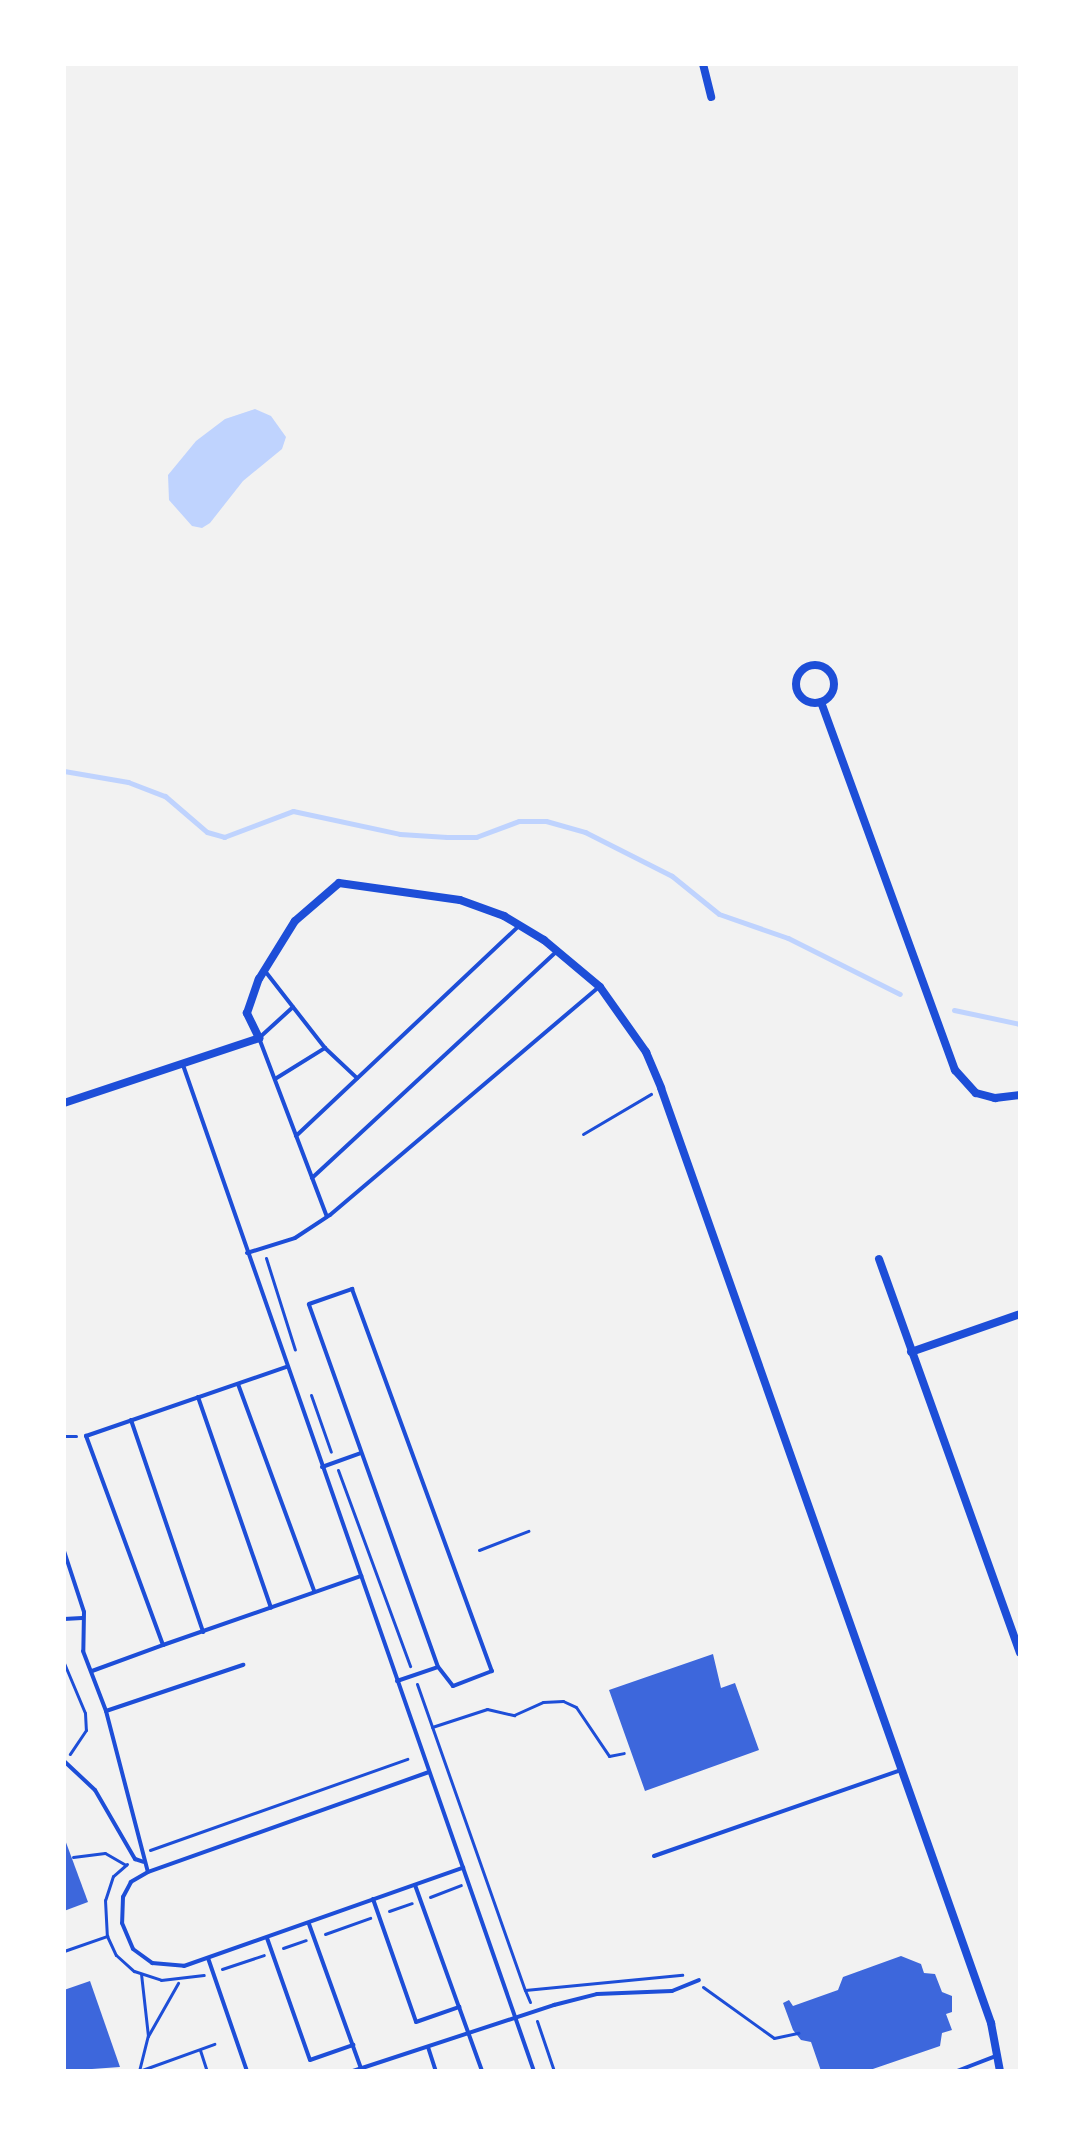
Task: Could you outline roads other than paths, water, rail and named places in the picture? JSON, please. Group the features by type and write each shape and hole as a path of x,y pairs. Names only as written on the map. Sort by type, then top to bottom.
{"street":[{"path":"703,64 711,97"},
{"path":"811,665 819,665 834,679 831,695 821,702 807,701 796,688 800,673 811,665"},
{"path":"821,702 955,1070 976,1093 995,1098 1020,1095"},
{"path":"64,1103 259,1038 247,1013 265,970 295,921 339,883 460,900 519,926 557,951 600,987 646,1052 661,1088 901,1770 998,2056 1000,2071"},
{"path":"879,1259 1020,1653"},
{"path":"911,1352 1020,1314"}],"lane":[{"path":"296,1136 519,926"},
{"path":"312,1178 557,951"},
{"path":"265,970 325,1048 357,1078"},
{"path":"246,1253 295,1238 327,1217 395,1165 600,987"},
{"path":"293,1007 259,1038 327,1217"},
{"path":"275,1079 325,1048"},
{"path":"182,1063 534,2071"},
{"path":"352,1289 492,1671 453,1686 438,1667 309,1304 352,1289"},
{"path":"163,1645 86,1436 286,1367"},
{"path":"238,1384 314,1591"},
{"path":"198,1397 271,1608"},
{"path":"131,1420 203,1632"},
{"path":"322,1467 361,1453"},
{"path":"64,1551 82,1618 83,1651 106,1711 148,1872"},
{"path":"92,1671 361,1576"},
{"path":"64,1619 82,1618"},
{"path":"106,1711 243,1665"},
{"path":"397,1681 438,1667"},
{"path":"65,1761 95,1790 135,1859 144,1862"},
{"path":"654,1856 901,1770"},
{"path":"429,1772 148,1872 131,1882 123,1897 122,1923 133,1949 162,1966 208,1958 463,1868"},
{"path":"415,1885 482,2071"},
{"path":"373,1899 416,2022 459,2007"},
{"path":"309,1924 362,2070"},
{"path":"267,1938 310,2060 353,2045"},
{"path":"208,1958 247,2071"},
{"path":"353,2071 515,2017 597,1994 672,1991 697,1981"},
{"path":"427,2046 436,2071"},
{"path":"957,2071 998,2056"}],"water":[{"path":"255,409 271,416 286,437 282,449 243,481 210,523 202,528 192,526 169,500 168,475 196,441 225,419"}],"waterway":[{"path":"64,771 128,782 165,796 207,832 224,837 293,811 400,834 447,837 476,837 519,821 546,821 585,832 672,876 719,914 788,938 900,994"},
{"path":"954,1010 1020,1024"}]}
